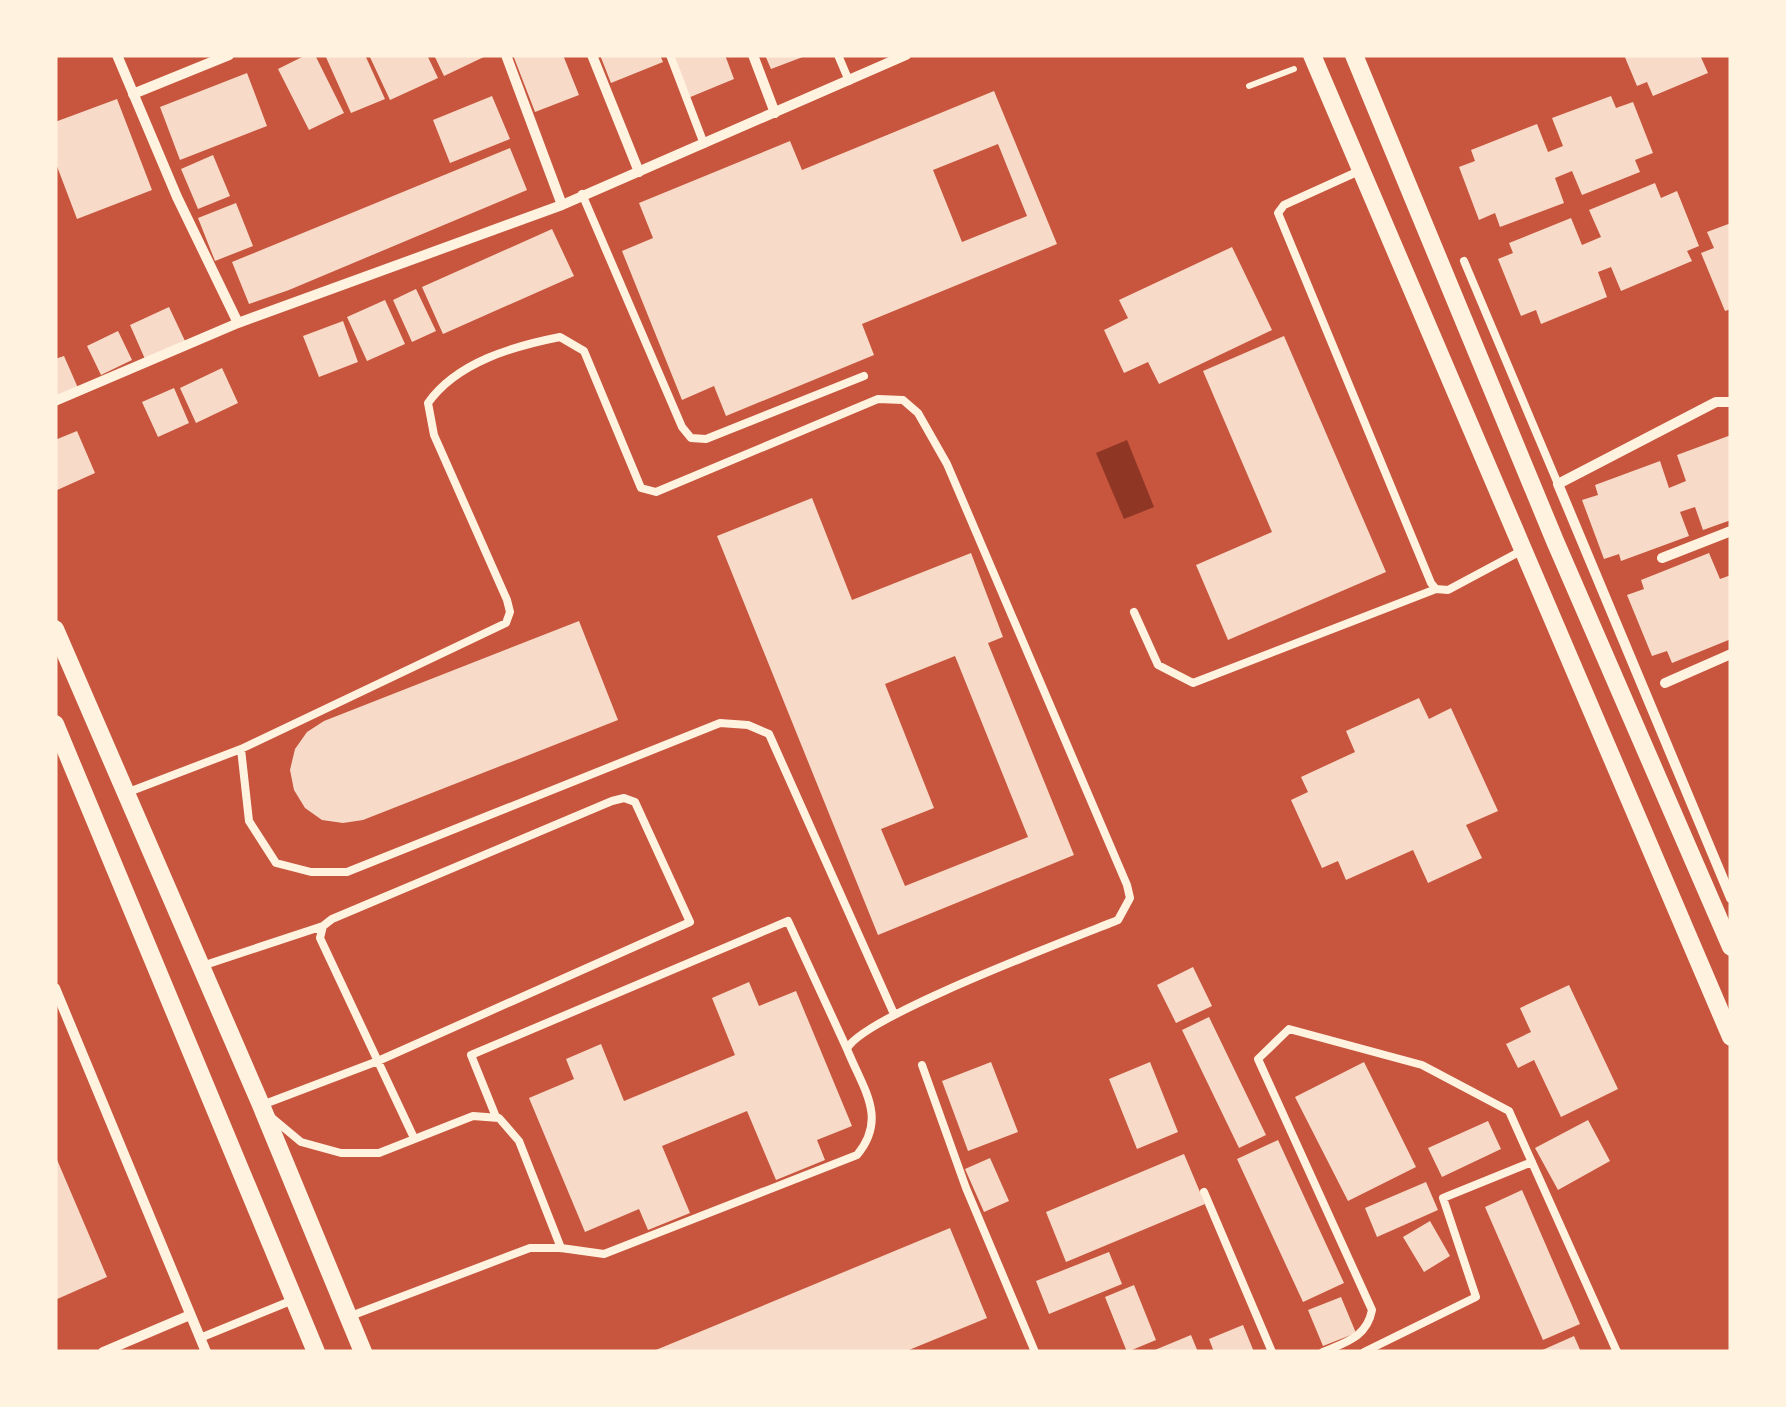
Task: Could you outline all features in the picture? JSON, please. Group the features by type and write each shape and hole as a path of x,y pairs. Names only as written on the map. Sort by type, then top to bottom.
{"street":[{"path":"117,55 177,197 238,324"},
{"path":"133,94 228,55"},
{"path":"506,55 562,204"},
{"path":"592,55 639,172"},
{"path":"752,55 775,113"},
{"path":"55,401 238,324 562,204 906,55"},
{"path":"1354,55 1548,522 1731,947"},
{"path":"1313,58 1731,1037"},
{"path":"1731,402 1716,402 1558,484 1731,898"},
{"path":"1662,558 1731,531"},
{"path":"55,628 363,1352"},
{"path":"1665,683 1731,654"},
{"path":"55,724 316,1352"},
{"path":"55,988 206,1352"},
{"path":"103,1352 190,1315"}],"lane":[{"path":"670,55 704,144"},
{"path":"838,55 849,81"},
{"path":"1359,171 1284,205 1278,213 1436,590"},
{"path":"582,194 682,427 691,438 706,439 864,376"},
{"path":"1464,262 1558,484"},
{"path":"126,792 241,749 506,623 510,612 506,600 428,418 428,403 440,386 461,373 515,346 560,336 574,342 584,351 641,488 648,492 878,399 903,400 918,412 947,464 1130,898 1118,920 894,1014 853,1038 847,1049"},
{"path":"1134,612 1158,664 1193,683 1436,590 1448,590 1521,551"},
{"path":"241,749 249,821 276,863 311,872 347,872 720,723 748,725 769,734 894,1014"},
{"path":"414,1138 378,1061 320,938 324,926 332,918 624,798 635,802 690,922 378,1061 262,1108 302,1142 340,1152 378,1152 473,1116 496,1117"},
{"path":"348,1317 530,1248 604,1254 857,1155 871,1139 875,1120 788,921 470,1055 496,1117 519,1141 561,1248"},
{"path":"202,966 324,926"},
{"path":"1323,1352 1358,1336 1369,1325 1372,1310 1258,1058 1289,1030 1422,1066 1509,1111 1617,1352"},
{"path":"922,1065 966,1188 1035,1352"},
{"path":"1364,1352 1476,1297 1444,1198 1532,1162"},
{"path":"1204,1192 1272,1352"},
{"path":"200,1338 294,1300"}],"path":[{"path":"1249,86 1313,58"}],"shaded area":[{"path":"1127,440 1154,507 1124,519 1096,453"}],"building":[{"path":"306,55 315,55 344,113 309,130 278,69"},
{"path":"325,55 365,55 385,99 351,113"},
{"path":"369,55 427,55 438,78 390,100"},
{"path":"434,55 488,55 444,76"},
{"path":"513,55 563,55 579,95 535,112"},
{"path":"600,55 660,55 663,62 611,83"},
{"path":"670,55 725,55 734,79 688,98"},
{"path":"765,55 808,55 771,69"},
{"path":"1624,55 1700,55 1708,73 1653,96 1647,82 1637,86"},
{"path":"247,73 267,126 180,160 160,107"},
{"path":"994,91 1057,244 862,324 874,355 726,416 714,386 682,400 622,251 653,238 639,203 790,141 802,170","holes":["998,144 1027,216 962,242 933,170"]},
{"path":"492,96 510,139 450,163 433,120"},
{"path":"1611,96 1616,108 1633,102 1653,153 1635,160 1640,172 1582,195 1572,171 1555,178 1564,203 1500,227 1495,213 1479,220 1459,167 1475,161 1471,150 1537,124 1548,152 1563,146 1552,118"},
{"path":"117,99 152,190 77,219 55,161 55,122"},
{"path":"510,148 527,190 249,304 232,262"},
{"path":"213,155 230,196 198,209 181,169"},
{"path":"1655,183 1661,198 1677,191 1699,246 1687,251 1692,261 1621,291 1611,267 1598,272 1607,297 1541,324 1536,310 1521,316 1498,259 1513,253 1509,243 1571,218 1582,245 1601,237 1589,210"},
{"path":"236,203 253,246 215,261 198,218"},
{"path":"1731,223 1731,309 1725,311 1701,253 1714,248 1707,232"},
{"path":"552,229 574,276 443,334 422,287"},
{"path":"1232,247 1272,330 1159,384 1148,362 1124,373 1104,330 1128,318 1119,300"},
{"path":"416,289 436,331 412,342 393,300"},
{"path":"385,300 405,344 367,361 347,317"},
{"path":"169,307 185,341 145,359 130,325"},
{"path":"343,321 358,362 319,377 303,336"},
{"path":"118,331 132,360 101,375 87,346"},
{"path":"1284,336 1386,572 1228,640 1196,565 1272,532 1203,371"},
{"path":"64,356 78,388 55,398 55,359"},
{"path":"222,368 238,403 196,423 180,388"},
{"path":"174,388 189,423 158,437 142,402"},
{"path":"77,431 95,473 55,491 55,440"},
{"path":"1731,435 1731,520 1703,530 1695,507 1680,512 1689,536 1621,561 1619,554 1604,559 1582,500 1598,495 1595,485 1660,461 1669,488 1686,481 1677,455"},
{"path":"812,498 852,600 971,553 1003,637 988,643 1074,855 878,935 717,536","holes":["955,656 1028,837 905,886 881,829 934,808 885,684"]},
{"path":"1709,553 1720,579 1731,575 1731,639 1672,663 1667,651 1652,656 1627,595 1644,589 1641,580"},
{"path":"579,621 618,720 363,820 322,820 305,808 294,790 290,770 295,749 307,732 324,721"},
{"path":"1419,698 1429,719 1451,708 1498,811 1466,825 1482,858 1428,883 1413,850 1346,880 1338,861 1322,868 1291,800 1308,792 1301,777 1355,752 1346,731"},
{"path":"1193,967 1212,1006 1176,1023 1157,985"},
{"path":"749,982 759,1006 796,991 852,1126 817,1140 825,1160 776,1180 747,1111 662,1146 690,1213 648,1230 639,1209 585,1232 529,1098 574,1079 566,1059 601,1044 624,1101 735,1055 712,998"},
{"path":"1569,985 1618,1089 1561,1117 1534,1060 1518,1068 1506,1044 1531,1032 1520,1008"},
{"path":"1209,1017 1266,1135 1239,1148 1182,1030"},
{"path":"991,1062 1018,1132 968,1151 942,1081"},
{"path":"1150,1062 1178,1132 1137,1149 1109,1079"},
{"path":"1364,1062 1416,1167 1348,1201 1295,1097"},
{"path":"1588,1120 1610,1161 1558,1190 1535,1148"},
{"path":"1488,1121 1501,1149 1442,1177 1428,1148"},
{"path":"1278,1140 1344,1283 1303,1302 1237,1159"},
{"path":"1184,1154 1205,1204 1066,1262 1046,1212"},
{"path":"55,1155 107,1277 55,1300"},
{"path":"990,1158 1009,1201 984,1212 965,1169"},
{"path":"1426,1182 1438,1210 1377,1237 1365,1208"},
{"path":"1522,1190 1580,1324 1543,1340 1485,1207"},
{"path":"1430,1221 1450,1256 1424,1272 1403,1237"},
{"path":"950,1228 987,1318 904,1352 651,1352"},
{"path":"1109,1252 1122,1284 1049,1314 1036,1281"},
{"path":"1134,1285 1156,1340 1127,1352 1105,1297"},
{"path":"1341,1297 1356,1333 1323,1346 1308,1310"},
{"path":"1243,1325 1254,1352 1214,1352 1209,1339"},
{"path":"1191,1335 1198,1352 1150,1352"},
{"path":"1574,1336 1581,1352 1538,1352"}]}
